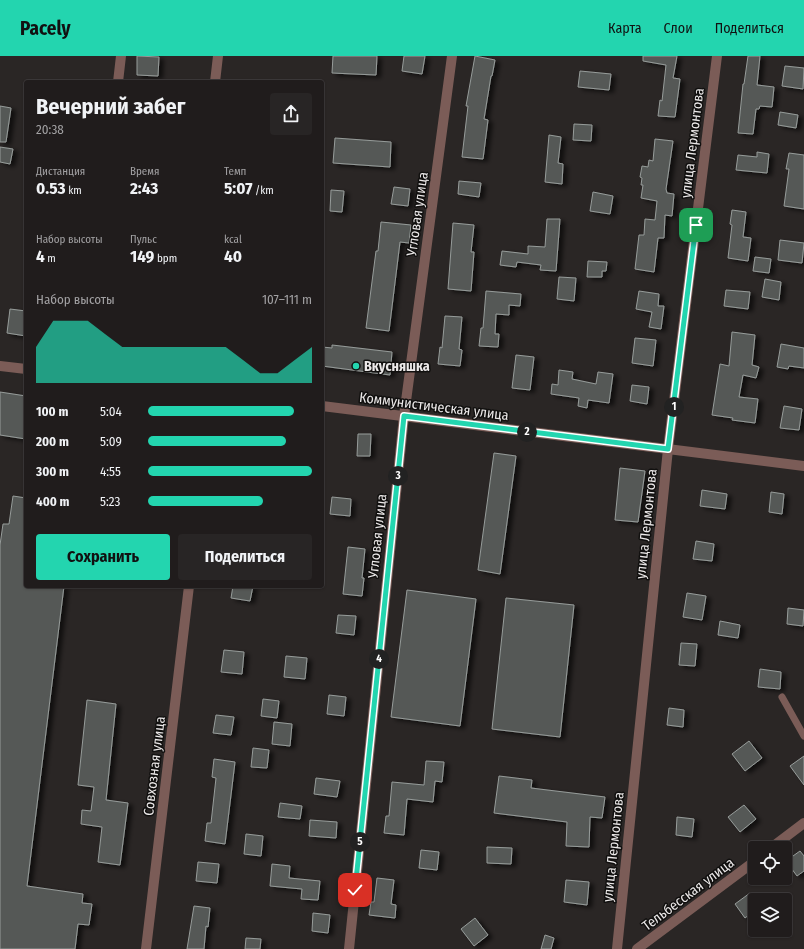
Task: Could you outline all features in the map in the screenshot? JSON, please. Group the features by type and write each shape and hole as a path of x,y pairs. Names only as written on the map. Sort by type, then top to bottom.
{"street":[{"path":"118,80 121,56"},
{"path":"215,80 218,56"},
{"name":"Угловая улица","path":"349,949 404,416 452,56"},
{"name":"улица Лермонтова","path":"616,949 668,449 717,56"},
{"path":"0,366 24,370"},
{"name":"Коммунистическая улица","path":"324,406 804,466"},
{"name":"Совхозная улица","path":"146,949 189,588"},
{"path":"780,841 804,823"},
{"name":"Тельбесская улица","path":"638,949 748,866"}],"lane":[{"path":"782,697 804,736"}],"building":[{"path":"137,56 159,57 158,76 137,75"},
{"path":"333,56 377,56 376,75 332,73"},
{"path":"404,56 425,56 422,74 402,71"},
{"path":"475,56 495,60 484,119 488,120 483,159 462,157 468,106 466,106"},
{"path":"643,56 677,56 673,78 680,79 675,117 658,116 660,100 662,101 666,65 643,61"},
{"path":"748,56 760,56 757,85 774,87 772,107 760,106 759,109 756,109 753,134 738,133 743,84"},
{"path":"785,66 804,68 803,89 782,86"},
{"path":"580,71 611,74 609,90 578,87"},
{"path":"0,106 11,108 6,142 0,142"},
{"path":"780,112 798,115 796,128 778,125"},
{"path":"574,124 592,125 591,141 573,140"},
{"path":"549,135 561,137 558,163 563,164 562,184 545,182"},
{"path":"335,138 391,142 390,167 333,163"},
{"path":"655,139 673,141 666,189 667,193 674,194 672,216 665,215 664,238 658,238 654,272 635,269 639,235 644,235 645,219 655,220 657,201 641,198 643,185 641,185 642,178 640,177 642,166 648,167 649,160 653,161"},
{"path":"0,147 13,149 10,164 0,162"},
{"path":"757,152 769,154 767,173 736,170 738,155 757,157"},
{"path":"789,153 804,155 804,209 784,206 789,169 786,169"},
{"path":"459,181 481,183 479,197 458,194"},
{"path":"394,187 410,189 408,206 391,204"},
{"path":"331,190 344,191 342,212 330,211"},
{"path":"593,192 613,196 610,214 590,211"},
{"path":"732,210 746,212 743,237 751,238 748,261 728,258 732,225 730,224"},
{"path":"547,219 560,219 556,271 540,270 541,265 517,262 516,267 500,265 502,251 528,254 528,246 545,247"},
{"path":"381,222 411,225 409,243 400,242 389,331 366,328"},
{"path":"453,223 474,225 471,252 474,252 471,291 448,289"},
{"path":"780,240 804,243 802,263 778,260"},
{"path":"755,257 771,259 769,273 753,271"},
{"path":"588,261 607,262 606,271 602,271 602,277 587,277"},
{"path":"559,277 576,278 574,301 557,299"},
{"path":"765,279 781,282 779,300 762,297"},
{"path":"726,290 750,292 748,309 724,306"},
{"path":"486,291 521,294 520,306 509,305 509,315 496,314 495,334 499,334 498,347 479,346 481,328 483,328"},
{"path":"639,291 659,294 658,306 664,306 661,329 649,327 652,312 636,309"},
{"path":"10,309 24,311 24,336 7,333"},
{"path":"445,316 462,317 459,349 462,350 460,366 438,364 440,347 442,348"},
{"path":"732,332 755,335 752,365 759,367 756,378 743,375 739,397 758,399 755,423 732,420 733,418 712,415 720,364 729,366"},
{"path":"635,338 656,340 653,366 632,363"},
{"path":"781,344 804,348 804,368 789,366 788,369 777,367"},
{"path":"332,345 392,352 390,375 324,366 324,347 332,348"},
{"path":"516,355 534,357 530,390 512,388"},
{"path":"559,370 573,372 572,379 596,384 598,372 613,374 609,403 588,400 587,408 578,406 579,398 551,394 552,384 558,385"},
{"path":"632,385 649,387 647,404 630,401"},
{"path":"0,392 24,396 24,439 0,435"},
{"path":"784,406 802,409 799,430 780,428"},
{"path":"358,434 371,434 370,456 357,456"},
{"path":"494,453 516,456 500,574 478,570"},
{"path":"620,468 645,471 638,522 615,520"},
{"path":"702,490 727,494 725,509 700,506"},
{"path":"771,492 784,494 782,514 769,512"},
{"path":"13,496 24,498 24,588 64,588 27,886 83,894 82,903 92,904 89,925 78,924 75,949 0,949 0,545 3,524 9,524"},
{"path":"332,497 351,499 350,516 330,514"},
{"path":"696,541 714,544 712,561 693,559"},
{"path":"348,547 365,549 362,596 343,594"},
{"path":"233,588 253,588 250,601 231,598"},
{"path":"407,590 476,599 460,726 391,717"},
{"path":"687,593 706,596 702,620 683,617"},
{"path":"506,598 574,605 560,737 492,729"},
{"path":"788,608 804,610 803,626 787,624"},
{"path":"338,615 356,616 354,635 336,633"},
{"path":"720,621 740,625 738,638 718,635"},
{"path":"681,643 697,644 695,666 679,665"},
{"path":"224,650 244,652 242,674 221,672"},
{"path":"286,656 307,658 305,679 284,677"},
{"path":"760,669 781,672 780,689 758,687"},
{"path":"329,695 346,697 344,716 327,714"},
{"path":"263,699 279,701 277,718 261,716"},
{"path":"87,700 116,704 106,800 128,803 120,865 98,862 102,827 81,824 82,810 91,811 94,787 78,785"},
{"path":"669,708 684,710 683,727 667,725"},
{"path":"216,715 234,717 231,735 213,733"},
{"path":"274,722 292,724 290,746 272,744"},
{"path":"749,741 762,758 745,771 732,754"},
{"path":"253,748 269,750 267,768 251,767"},
{"path":"804,756 804,785 790,766"},
{"path":"214,759 235,762 225,844 205,841 207,823 211,823 216,778 212,777"},
{"path":"426,761 444,762 442,782 435,781 433,802 407,799 404,835 384,833 386,816 389,816 392,782 424,785"},
{"path":"499,776 532,780 531,788 605,797 602,818 590,817 589,847 566,846 567,822 494,813"},
{"path":"316,778 340,781 337,797 314,794"},
{"path":"280,803 302,806 300,819 278,817"},
{"path":"744,805 756,819 740,832 728,817"},
{"path":"677,817 694,819 692,837 676,835"},
{"path":"310,820 337,822 336,838 309,836"},
{"path":"246,834 263,836 261,856 244,854"},
{"path":"487,847 512,848 511,864 487,863"},
{"path":"421,850 439,852 437,870 419,868"},
{"path":"800,851 804,856 804,871 797,876 792,869 792,857"},
{"path":"198,862 219,864 217,883 196,881"},
{"path":"272,864 290,866 289,878 320,881 318,900 301,899 302,889 270,886"},
{"path":"377,878 394,880 391,904 396,905 395,918 369,915 371,902 374,902"},
{"path":"566,880 589,882 587,905 564,902"},
{"path":"748,894 748,916 745,918 735,904"},
{"path":"194,906 210,908 208,927 206,926 204,949 187,949"},
{"path":"313,913 330,915 328,933 312,931"},
{"path":"475,918 488,935 474,946 461,929"},
{"path":"545,935 554,938 551,949 541,949"},
{"path":"246,938 261,939 260,949 245,949"}],"place":[{"name":"Вкусняшка","path":"356,366"}],"route":[{"path":"355,890 404,416 668,449 696,225"}]}
